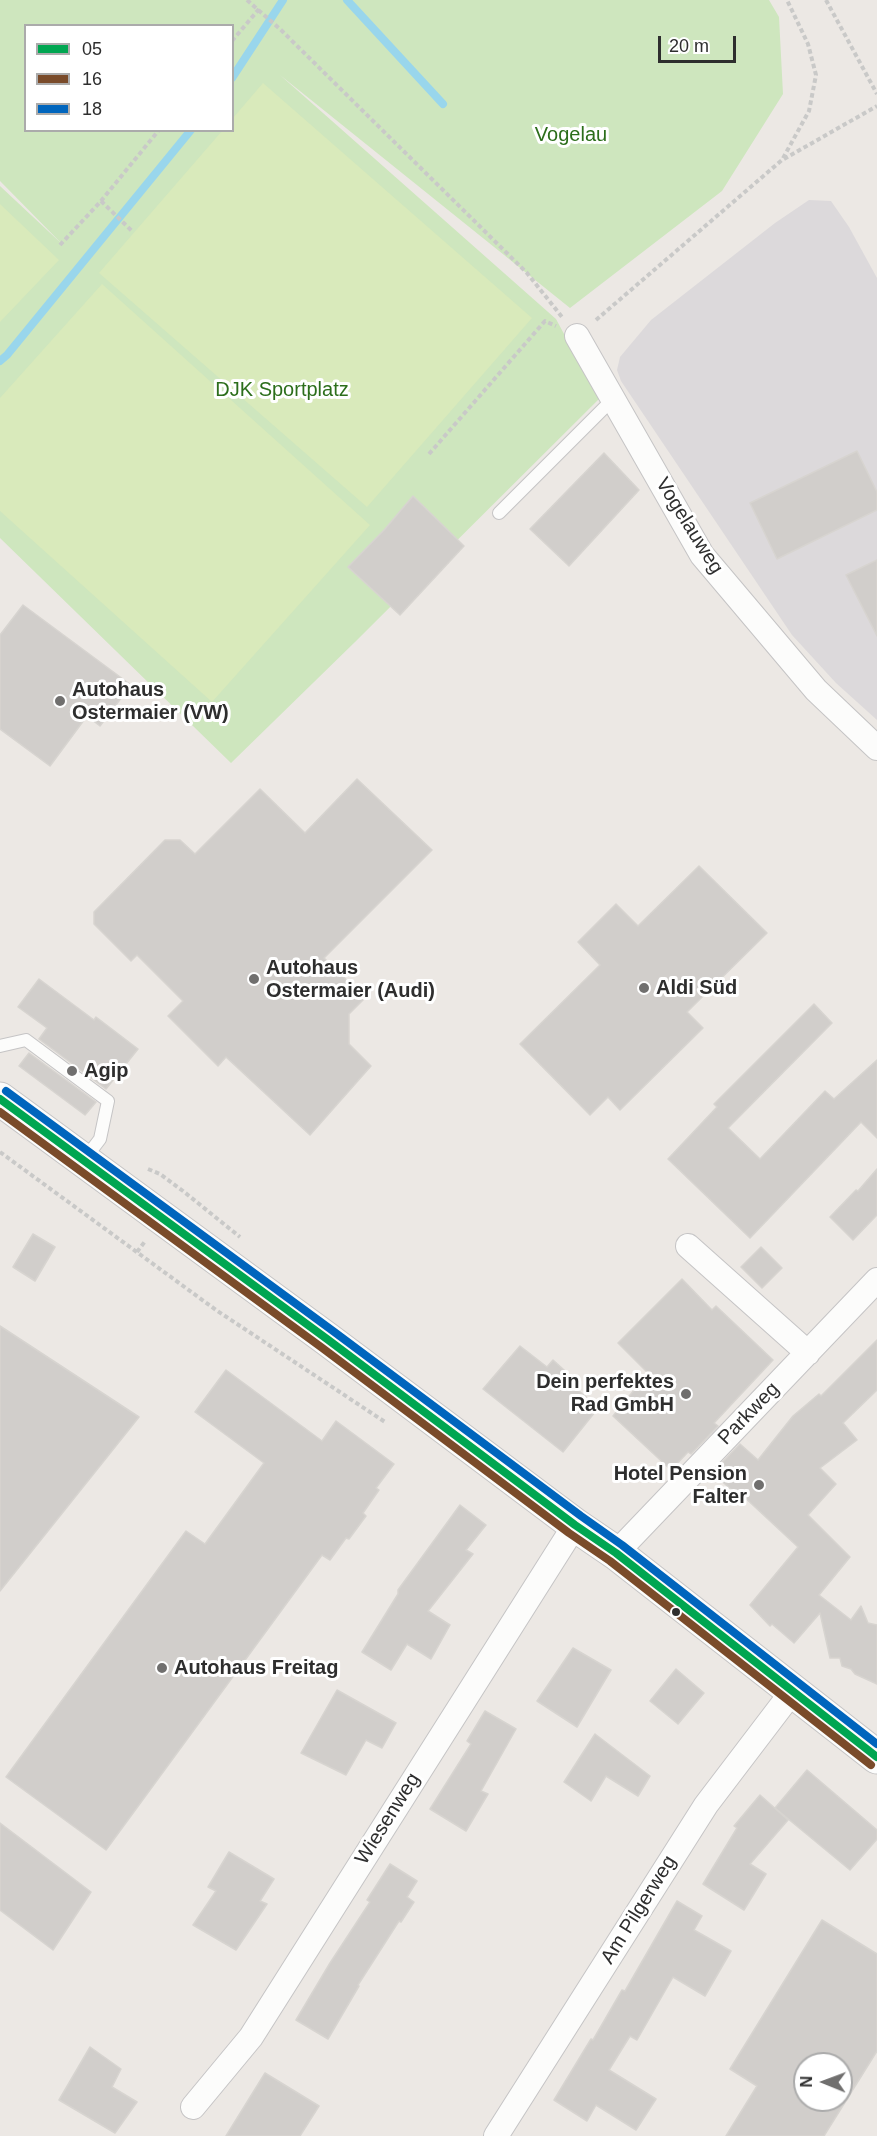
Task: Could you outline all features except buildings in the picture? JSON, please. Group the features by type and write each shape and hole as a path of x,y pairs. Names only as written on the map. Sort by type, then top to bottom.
{"main road":[{"path":"0,1099 616,1553 877,1757"}],"street":[{"name":"Vogelauweg","path":"577,336 702,555 816,690 877,748"},
{"path":"688,1246 808,1353"},
{"name":"Parkweg","path":"616,1553 877,1280"},
{"name":"Wiesenweg","path":"193,2107 251,2037 575,1525"},
{"name":"Am Pilgerweg","path":"496,2136 706,1805 792,1692"}],"lane":[{"path":"499,513 613,399"},
{"path":"0,1046 26,1040 108,1101 100,1139 83,1161"}],"path":[{"path":"247,0 281,30 527,273 577,336"},
{"path":"782,160 809,111 816,75 808,44 787,0"},
{"path":"826,0 877,94"},
{"path":"234,39 259,9"},
{"path":"577,336 782,160 877,106"},
{"path":"60,245 101,201 157,132"},
{"path":"101,201 133,232"},
{"path":"429,454 545,321 577,336"},
{"path":"0,1152 216,1310 389,1425"}],"shaded area":[{"path":"809,200 831,201 849,227 877,278 877,720 836,683 792,635 621,381 617,370 620,357 651,320 775,223"}],"green space":[{"name":"DJK Sportplatz","path":"0,0 769,0 779,17 783,94 722,191 570,308 280,75 556,319 599,399 231,763 0,538 0,186 63,245 0,181"},
{"path":"263,83 532,318 367,507 99,273 221,132 234,132 234,117"},
{"path":"0,204 59,260 0,322"},
{"path":"102,284 370,525 212,702 0,511 0,398"}],"waterway":[{"path":"234,75 283,0"},
{"path":"347,0 443,104"},
{"path":"0,361 189,132"}],"transit line":[{"name":"18","path":"6,1091 622,1545 877,1744"},
{"name":"05","path":"0,1099 616,1553 877,1757"},
{"name":"16","path":"0,1112 610,1561 871,1765"}],"place":[{"name":"Autohaus Ostermaier (VW)","path":"60,701"},
{"name":"Autohaus Ostermaier (Audi)","path":"254,979"},
{"name":"Aldi Süd","path":"644,988"},
{"name":"Agip","path":"72,1071"},
{"name":"Dein perfektes Rad GmbH","path":"686,1394"},
{"name":"Hotel Pension Falter","path":"759,1485"},
{"name":"Autohaus Freitag","path":"162,1668"}],"park label":[{"name":"Vogelau","path":"571,135"}]}
